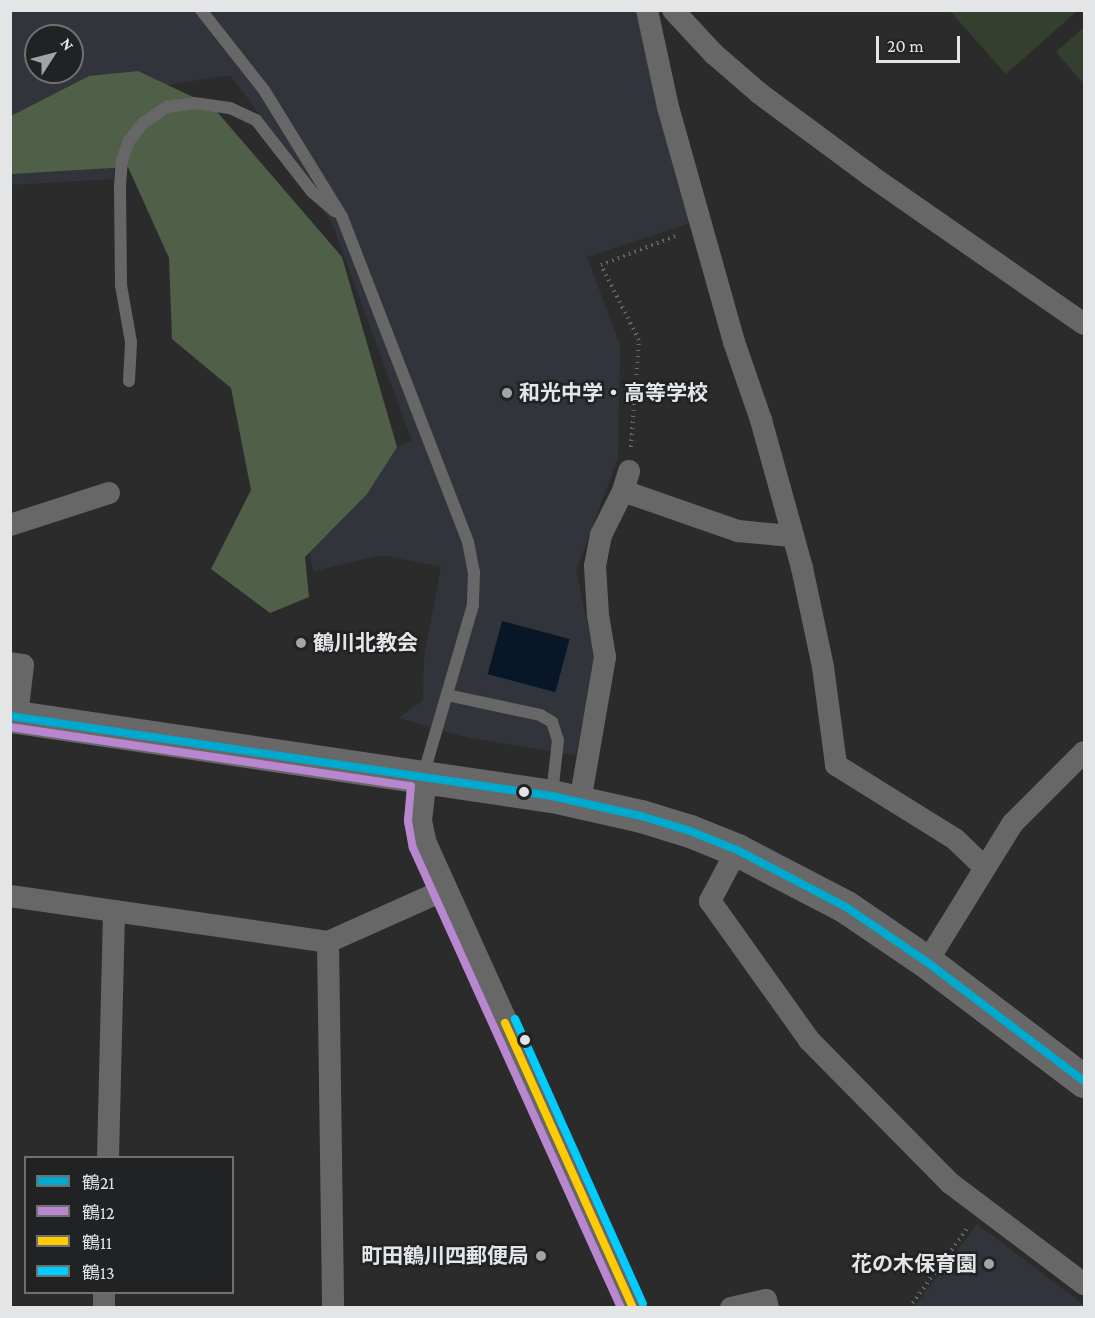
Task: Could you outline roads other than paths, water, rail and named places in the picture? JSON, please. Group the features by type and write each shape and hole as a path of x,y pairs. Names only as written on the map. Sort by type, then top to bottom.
{"main road":[{"path":"14,716 566,799 641,816 737,849 846,907 927,962 1084,1081"}],"street":[{"path":"647,10 668,106 734,342 761,420 791,536 802,568 823,668 836,765 955,839 984,867"},
{"path":"674,10 714,54 759,93 871,176 1084,324"},
{"path":"566,799 605,657 598,615 595,566 601,535 626,481 738,531 791,536"},
{"path":"10,525 108,493"},
{"path":"10,663 23,665 14,716"},
{"path":"927,962 1013,823 1084,752"},
{"path":"423,777 418,820 423,844 633,1308"},
{"path":"737,849 710,901 809,1041 951,1183 1084,1284"},
{"path":"10,896 328,942 444,890"},
{"path":"108,1156 114,911"},
{"path":"328,942 333,1308"},
{"path":"731,1308 766,1300 768,1308"}],"lane":[{"path":"201,10 264,90 342,217 468,542 474,572 473,605 423,777"},
{"path":"129,381 131,342 121,285 120,186 122,160 129,141 143,123 167,107 194,103 230,108 256,120 312,192 342,217"},
{"path":"447,695 540,716 552,722 558,740 566,799"}],"water":[{"path":"502,621 570,639 555,692 488,674"}],"place":[{"name":"和光中学・高等学校","path":"507,393"},
{"name":"鶴川北教会","path":"301,643"},
{"name":"町田鶴川四郵便局","path":"541,1256"},
{"name":"花の木保育園","path":"989,1264"}]}
